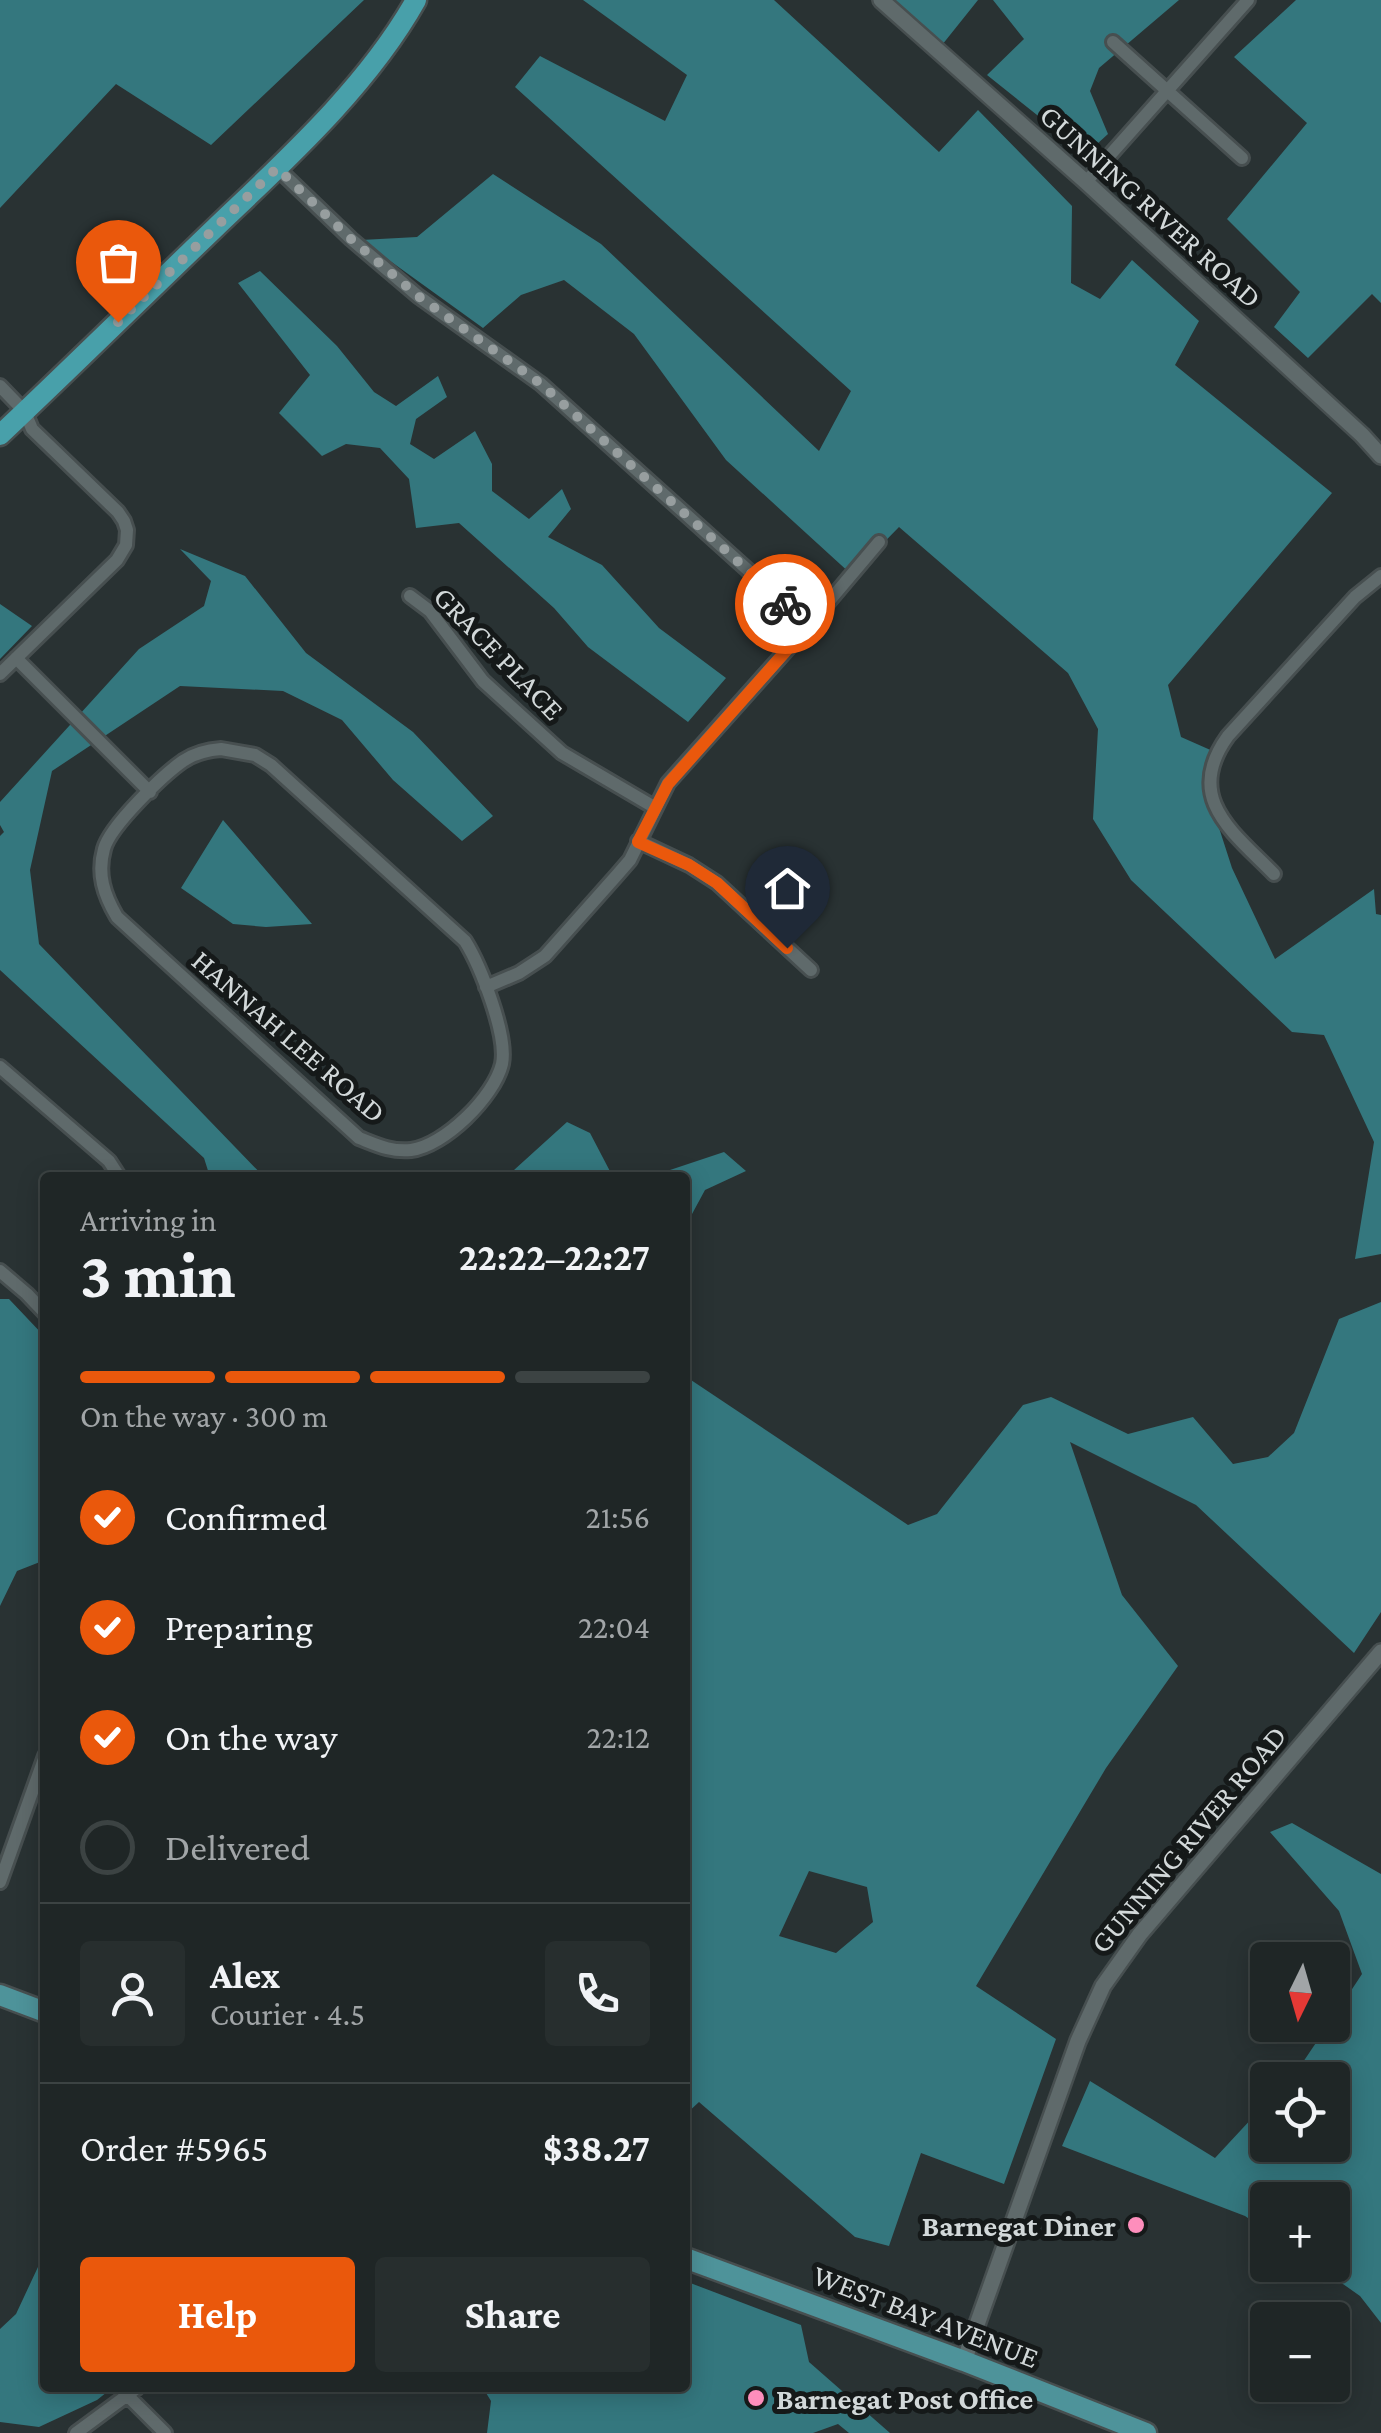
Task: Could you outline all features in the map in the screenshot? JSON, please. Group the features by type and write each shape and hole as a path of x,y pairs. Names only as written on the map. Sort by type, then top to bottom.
{"highway":[{"path":"0,435 277,168 342,100 416,0"}],"main road":[{"path":"0,1995 40,2010"},
{"name":"WEST BAY AVENUE","path":"690,2260 1146,2433"}],"street":[{"name":"GUNNING RIVER ROAD","path":"881,0 1086,182 1381,456"},
{"path":"1086,182 1248,0"},
{"path":"1113,42 1242,158"},
{"path":"277,168 418,296 541,384 809,625"},
{"path":"0,386 24,412 32,429 118,512 126,530 126,546 116,560 0,674"},
{"path":"486,987 519,974 544,956 630,860 654,807 678,771 879,542"},
{"path":"1274,874 1219,816 1211,788 1213,766 1228,736 1355,597 1381,576"},
{"name":"GRACE PLACE","path":"410,596 430,611 483,681 562,754 654,807"},
{"path":"16,658 150,792"},
{"name":"HANNAH LEE ROAD","path":"221,749 255,756 272,766 464,940 477,960 502,1046 502,1064 493,1086 479,1104 436,1142 412,1150 388,1150 359,1138 117,917 101,877 104,848 111,830 150,792 182,762 202,751 221,749"},
{"path":"638,842 689,865 717,883 810,970"},
{"path":"0,1067 109,1161 116,1172"},
{"path":"0,1271 40,1307"},
{"name":"GUNNING RIVER ROAD","path":"964,2362 1078,2041 1102,1986 1140,1934 1381,1652"},
{"path":"0,1882 40,1770"},
{"path":"76,2433 131,2392"},
{"path":"131,2392 127,2398 164,2433"}],"shaded area":[{"path":"0,0 364,0 211,145 116,84 0,208"},
{"path":"583,0 774,0 939,152 978,110 1072,206 1071,283 1100,299 1132,260 1199,321 1175,365 1332,493 1168,685 1181,737 1215,752 1211,803 1232,868 1275,959 1374,889 1376,914 1381,915 1381,1254 1355,1259 1374,1142 1324,1035 1292,1032 1131,880 1093,819 1098,729 1068,673 899,527 852,575 726,460 634,334 564,280 521,295 483,328 361,240 417,237 493,174 601,244 819,451 851,391 515,87 540,56 665,121 687,75"},
{"path":"892,0 978,0 942,45"},
{"path":"993,0 1179,0 1099,68 1090,91 1108,134 1086,154 987,75 1024,39"},
{"path":"1296,0 1381,0 1381,303 1372,294 1308,358 1274,327 1300,292 1227,219 1307,123 1234,57"},
{"path":"260,271 337,346 374,392 396,406 438,376 447,397 416,419 410,444 434,459 475,431 492,464 492,491 529,519 562,489 571,509 548,537 602,565 659,628 726,678 688,722 588,647 554,608 459,523 416,528 409,479 380,448 346,444 322,456 279,413 310,375 238,283"},
{"path":"180,549 245,576 306,653 413,732 493,816 462,841 393,780 342,720 283,691 180,686 52,771 30,870 39,944 259,1172 208,1172 204,1158 0,970 0,836 4,832 0,825 0,802 139,649 204,606 211,581"},
{"path":"0,604 32,626 0,659"},
{"path":"223,820 312,924 233,924 181,888"},
{"path":"567,1122 590,1133 610,1172 515,1172"},
{"path":"724,1152 746,1171 705,1190 690,1218 690,1172 664,1172"},
{"path":"0,1299 9,1299 40,1332 40,1562 17,1571 0,1606"},
{"path":"1381,1302 1381,1612 1354,1653 1196,1505 1070,1442 1122,1595 1178,1666 1106,1768 976,1986 1056,2039 1004,2184 921,2153 889,2246 855,2237 699,2102 690,2110 690,1379 908,1525 937,1514 1023,1405 1051,1397 1128,1434 1193,1417 1233,1464 1268,1457 1294,1433 1339,1319","holes":["809,1871 867,1887 873,1922 836,1953 779,1936"]},
{"path":"1292,1823 1381,1874 1381,2323 1360,2296 1340,2282 1350,2282 1350,2182 1250,2182 1250,2219 1062,2146 1090,2081 1215,2158 1250,2120 1250,2162 1350,2162 1350,2062 1303,2062 1317,2042 1350,2042 1350,1992 1362,1974 1339,1911 1270,1832"},
{"path":"40,2263 40,2392 107,2392 39,2427 0,2422 0,2329 16,2314"},
{"path":"690,2283 801,2325 809,2362 890,2433 849,2433 838,2424 813,2433 487,2433 491,2401 485,2392 690,2392"}],"way so far":[{"path":"118,322 277,168 418,296 541,384 785,604"}],"place":[{"name":"Barnegat Diner","path":"1136,2225"},
{"name":"Barnegat Post Office","path":"756,2398"}],"route":[{"path":"785,604 809,625 668,784 638,842 689,865 717,883 787,948"}]}
